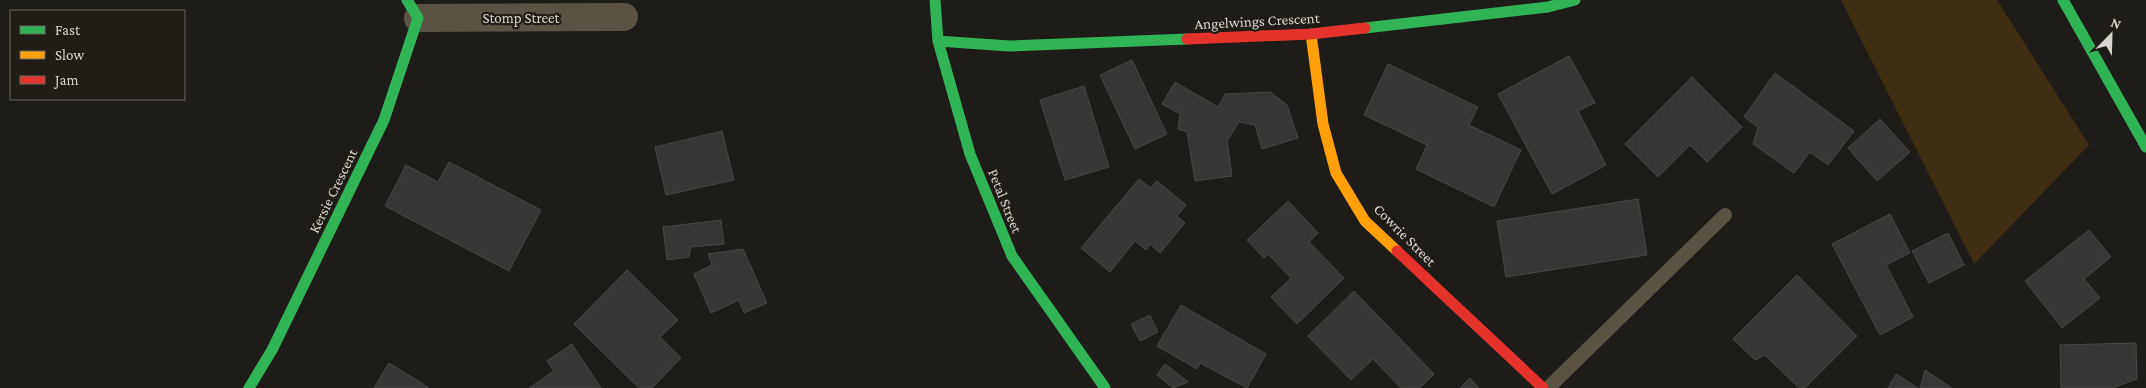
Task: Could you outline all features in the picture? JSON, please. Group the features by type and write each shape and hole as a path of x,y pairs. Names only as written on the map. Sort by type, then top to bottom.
{"street":[{"name":"Petal Street","path":"935,0 938,41 970,154 1012,256 1105,388"},
{"name":"Angelwings Crescent","path":"938,41 1009,46 1311,34 1548,7 1575,0"},
{"path":"2062,0 2146,147"},
{"name":"Stomp Street","path":"413,9 624,17"},
{"name":"Kersie Crescent","path":"249,388 272,350 384,120 413,9"},
{"name":"Cowrie Street","path":"1311,34 1323,124 1336,173 1365,221 1543,388"}],"lane":[{"path":"1548,388 1725,215"}],"shaded area":[{"path":"1841,0 1997,0 2089,145 1974,264"}],"building":[{"path":"1569,56 1595,103 1578,111 1606,165 1552,194 1498,94"},
{"path":"1132,60 1167,134 1135,149 1100,75"},
{"path":"1388,64 1478,107 1469,125 1521,150 1494,207 1416,169 1427,145 1364,115"},
{"path":"1775,73 1854,131 1828,165 1810,152 1794,173 1753,144 1758,127 1744,117"},
{"path":"1692,77 1742,127 1707,162 1690,145 1658,177 1625,144"},
{"path":"1175,82 1218,107 1225,94 1270,92 1287,105 1298,138 1262,149 1255,125 1239,122 1227,141 1232,176 1195,181 1187,132 1178,129 1180,114 1162,104"},
{"path":"1084,86 1109,167 1065,180 1040,100"},
{"path":"1880,119 1910,152 1877,181 1848,148"},
{"path":"722,131 734,180 666,195 655,147"},
{"path":"449,162 541,210 509,271 385,206 406,165 438,182"},
{"path":"1139,179 1151,188 1157,181 1186,205 1177,216 1185,223 1160,253 1150,244 1146,250 1135,241 1110,272 1081,248"},
{"path":"1638,199 1647,255 1506,277 1497,221"},
{"path":"1288,201 1318,233 1309,242 1344,278 1297,324 1271,297 1291,278 1268,254 1264,258 1247,240"},
{"path":"1890,214 1910,253 1886,265 1913,317 1880,335 1832,244"},
{"path":"721,220 724,244 691,247 689,257 667,260 663,227"},
{"path":"2089,230 2111,257 2084,279 2100,298 2062,328 2025,281"},
{"path":"1948,233 1964,265 1929,283 1912,251"},
{"path":"743,249 767,303 744,313 739,300 711,313 694,274 712,265 708,254"},
{"path":"627,270 678,320 660,337 681,358 652,388 639,388 574,324"},
{"path":"1797,275 1857,336 1805,388 1799,388 1765,355 1755,360 1733,339"},
{"path":"1354,291 1434,374 1420,388 1401,388 1373,359 1351,380 1308,336"},
{"path":"1181,305 1266,354 1247,388 1200,363 1197,369 1157,346"},
{"path":"1150,315 1158,332 1140,341 1131,324"},
{"path":"2136,343 2137,379 2112,388 2061,388 2060,345"},
{"path":"572,344 601,388 529,388 554,371 547,361"},
{"path":"389,363 428,387 428,388 374,388"},
{"path":"1165,364 1188,382 1173,388 1157,375"},
{"path":"1925,370 1952,388 1920,388"},
{"path":"1896,374 1918,388 1888,388"},
{"path":"1470,378 1479,388 1460,388"}],"traffic: fast":[{"path":"249,388 272,350 384,120 418,18 407,0"},
{"path":"935,0 938,41 970,154 1012,256 1105,388"},
{"path":"1365,28 1548,7 1575,0"},
{"path":"2063,0 2146,147"},
{"path":"938,41 1009,46 1187,39"}],"traffic: slow":[{"path":"1311,34 1323,124 1336,173 1365,221 1397,251"}],"traffic: jam":[{"path":"1187,39 1311,34 1365,28"},
{"path":"1397,251 1543,388"}]}
